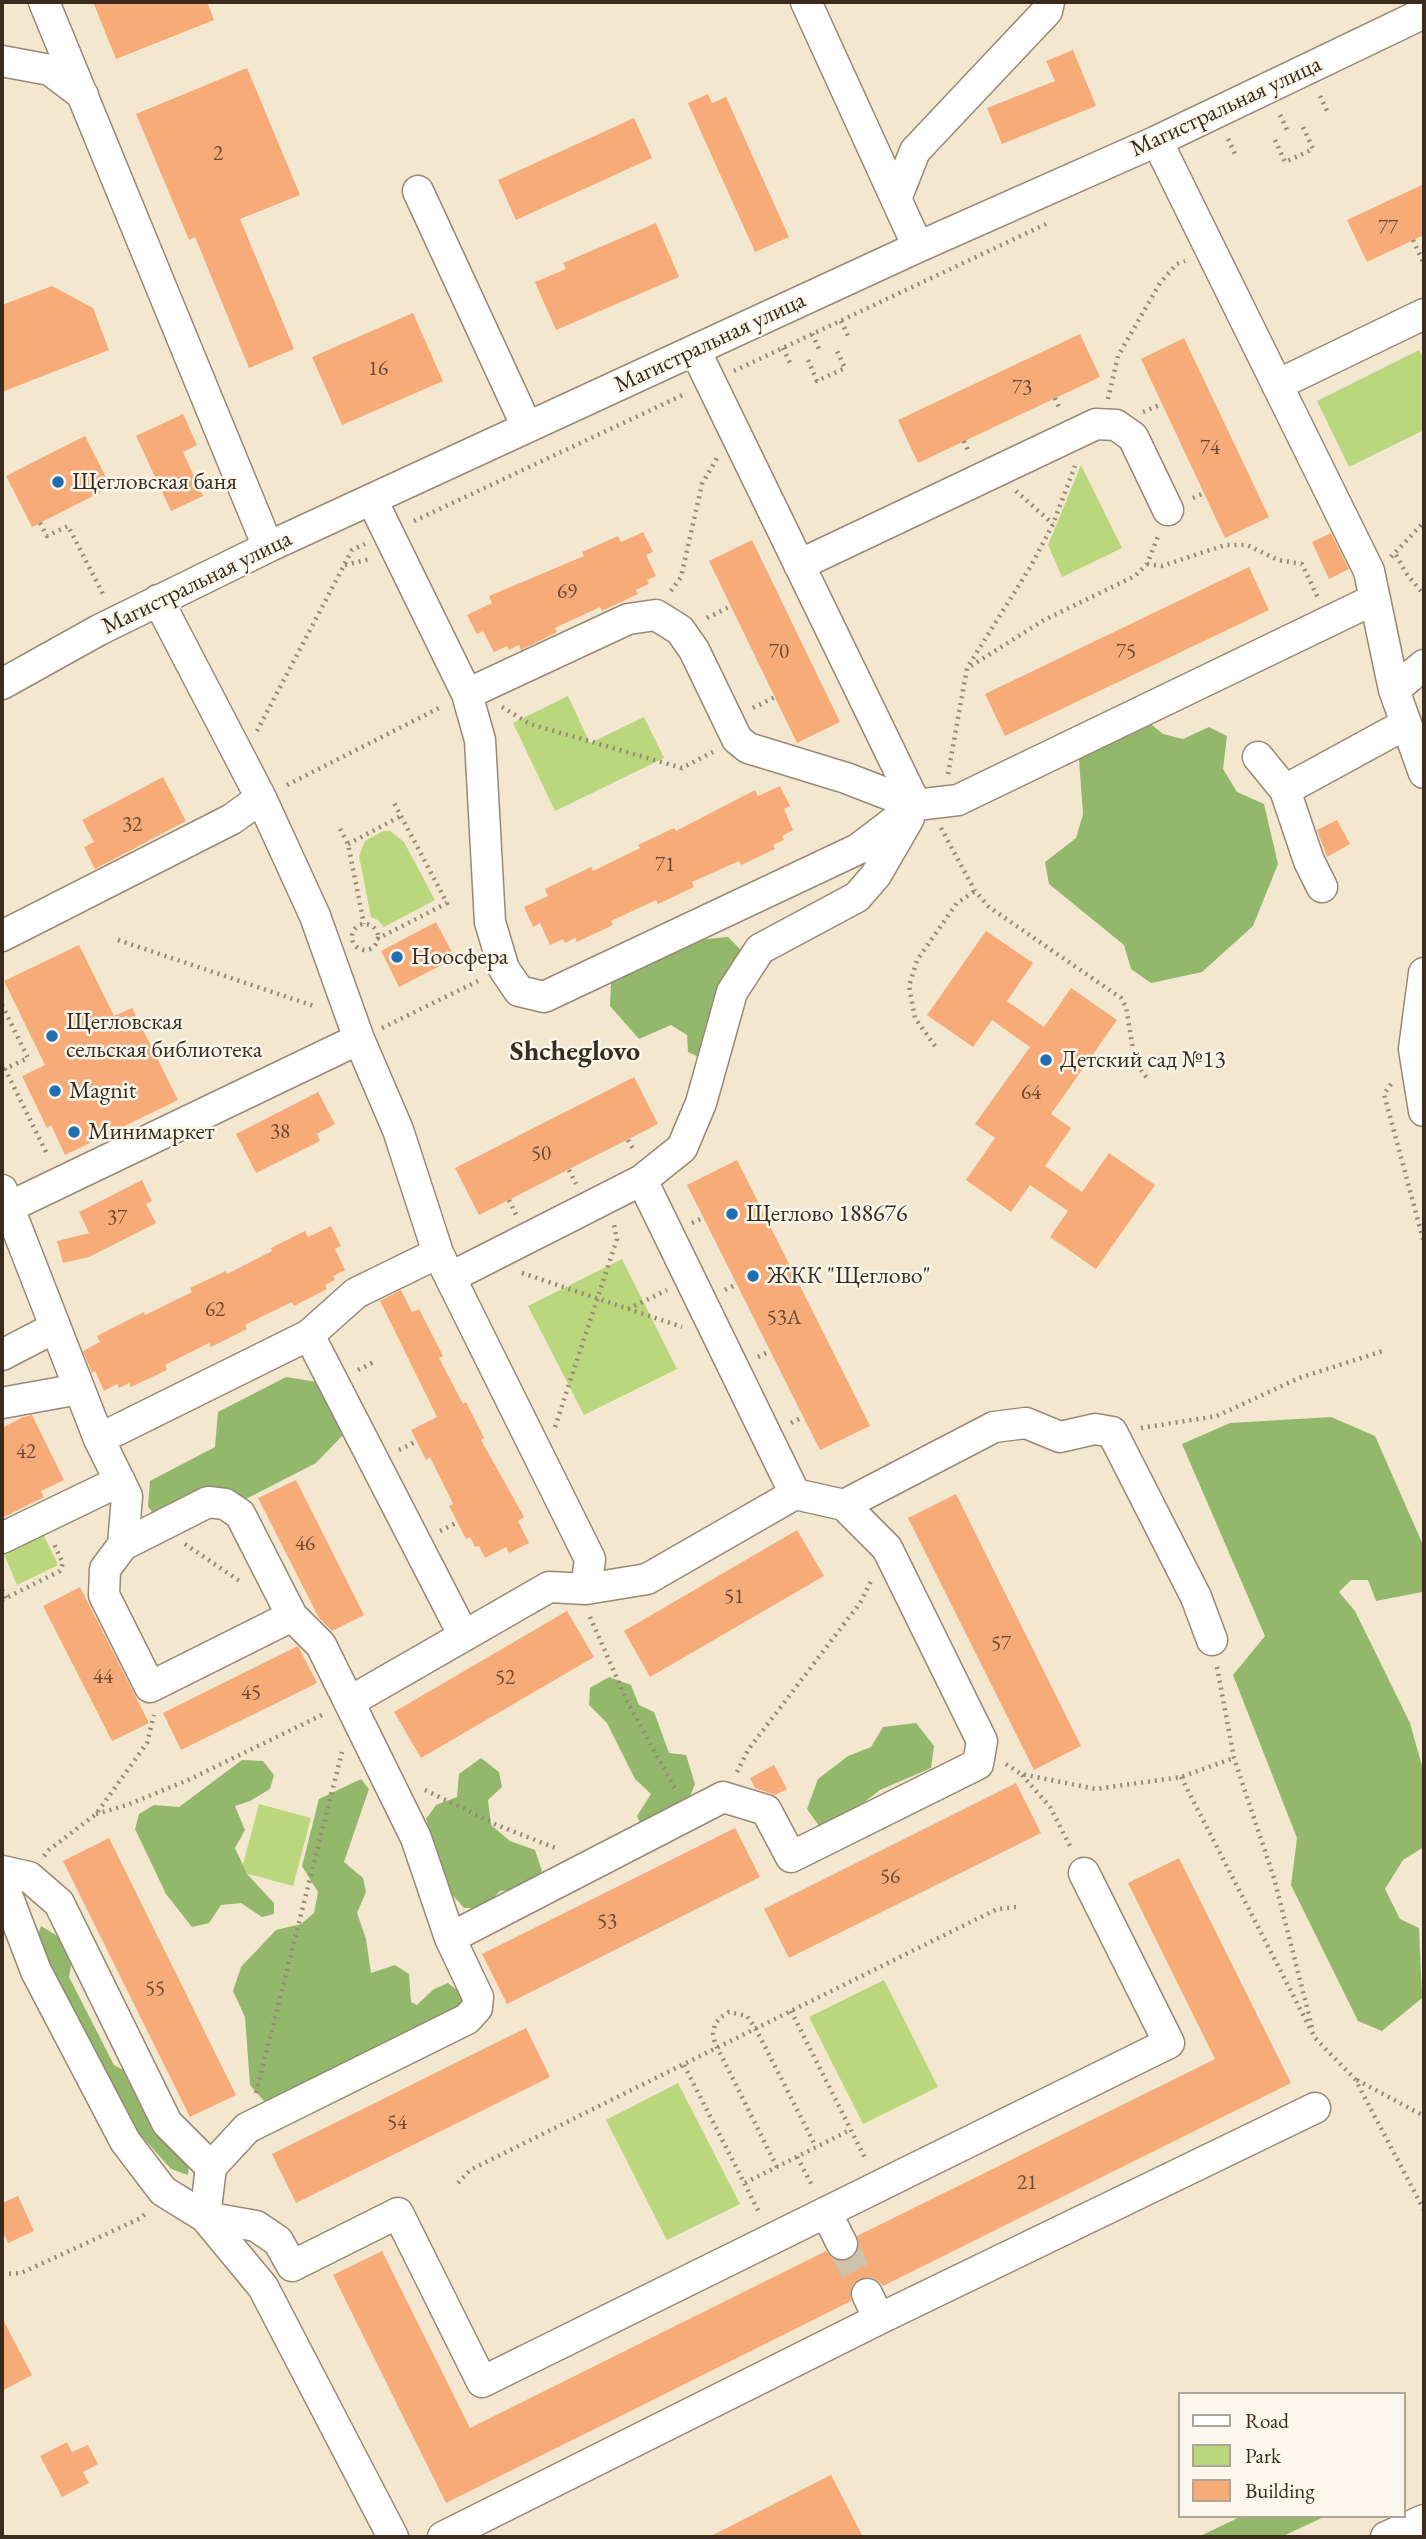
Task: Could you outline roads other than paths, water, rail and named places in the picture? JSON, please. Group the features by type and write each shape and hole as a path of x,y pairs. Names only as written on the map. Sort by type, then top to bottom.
{"street":[{"path":"44,2 268,547"},
{"path":"806,2 918,247"},
{"path":"896,199 915,151 1047,11 1049,2"},
{"name":"Магистральная улица","path":"2,684 158,600 268,547 918,247 1157,141 1424,13"},
{"path":"2,61 50,71 83,95"},
{"path":"1157,141 1369,571 1394,690 1424,773"},
{"path":"418,191 527,427"},
{"path":"1277,385 1424,314"},
{"path":"695,350 799,565 926,812"},
{"path":"799,565 1096,424 1116,425 1133,437 1168,510"},
{"path":"372,500 382,545 471,692 480,740 489,922 505,969 519,991 544,997 858,849 926,812 958,800 1375,599"},
{"path":"158,600 261,798 315,916 355,1029 398,1130 444,1265 590,1559 586,1589"},
{"path":"471,692 628,619 656,615 680,631 694,650 737,739 748,748 846,778 926,812"},
{"path":"1394,690 1424,666"},
{"path":"1285,790 1406,724"},
{"path":"1258,757 1285,790 1309,861 1322,887"},
{"path":"2,936 232,819 261,798"},
{"path":"99,1439 309,1335 356,1293 444,1265 484,1260 642,1180 682,1148 701,1103 732,992 760,949 857,897 926,812"},
{"path":"1424,973 1414,1049 1424,1111"},
{"path":"123,1545 127,1496 99,1439 5,1199 61,1183 355,1029"},
{"path":"642,1180 795,1494"},
{"path":"2,1355 54,1328"},
{"path":"309,1335 464,1636"},
{"path":"2,1403 79,1389"},
{"path":"844,1505 995,1427 1026,1423 1060,1437 1096,1429 1112,1432 1196,1597 1212,1640"},
{"path":"2,1538 120,1481"},
{"path":"349,1702 549,1587 586,1589 647,1579 795,1494 844,1505 887,1548 982,1741 978,1764 791,1857 766,1810 723,1797 450,1938"},
{"path":"205,2217 211,2167 247,2128 467,2019 477,2008 478,1997 450,1938 416,1838 321,1645 292,1616 240,1514 225,1504 208,1502 123,1545 105,1569 104,1595 150,1686 292,1616"},
{"path":"205,2217 256,2226 278,2241 292,2266 398,2213 482,2382 1169,2043 1084,1873"},
{"path":"11,1877 59,1903 167,2123 211,2167"},
{"path":"11,1877 36,1971 125,2141 163,2191 205,2217 263,2287 393,2537"},
{"path":"443,2537 873,2306 1315,2108"},
{"path":"826,2212 842,2244"},
{"path":"1386,2537 1424,2520"}],"tunnel":[{"path":"842,2244 867,2294"}],"place":[{"name":"Щегловская баня","path":"58,482"},
{"name":"Ноосфера","path":"397,957"},
{"name":"Щегловская сельская библиотека","path":"52,1036"},
{"name":"Детский сад №13","path":"1046,1060"},
{"name":"Magnit","path":"55,1091"},
{"name":"Минимаркет","path":"74,1132"},
{"name":"Щеглово 188676","path":"732,1214"},
{"name":"ЖКК \"Щеглово\"","path":"753,1276"}],"district":[{"name":"Shcheglovo","path":"575,1052"}]}
